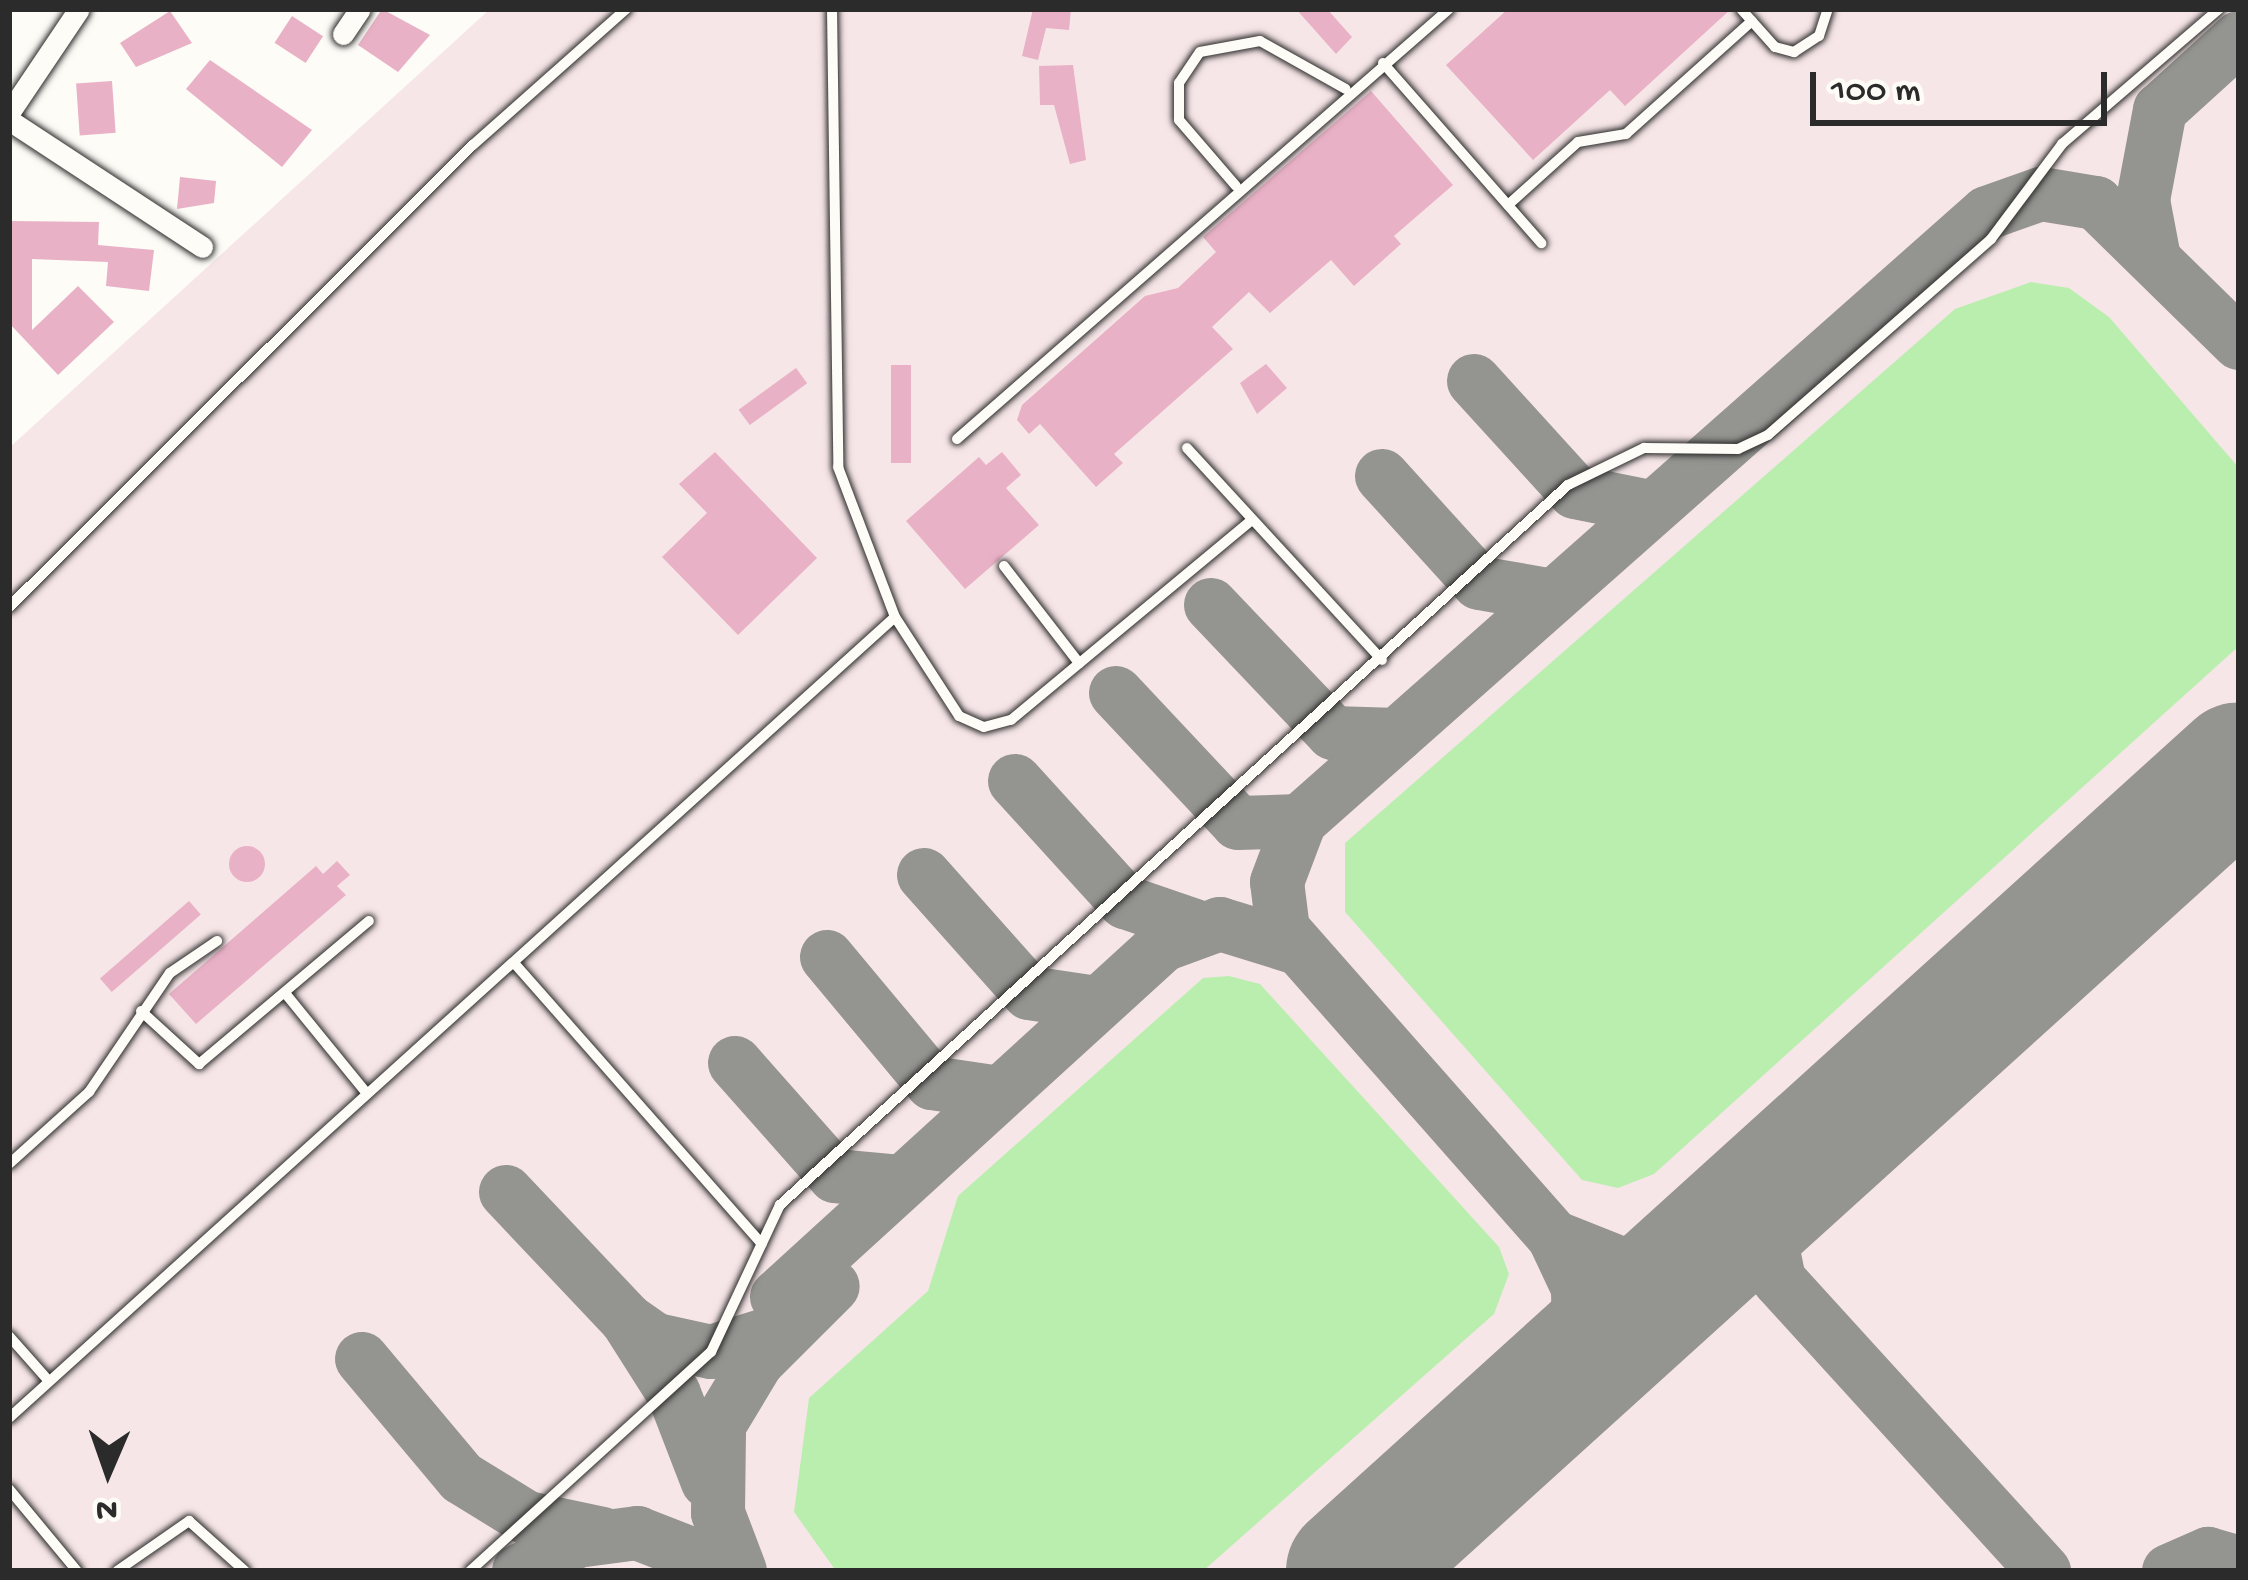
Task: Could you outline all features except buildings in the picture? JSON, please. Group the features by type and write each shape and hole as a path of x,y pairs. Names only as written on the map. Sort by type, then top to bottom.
{"street":[{"path":"79,9 9,117 202,247"},
{"path":"343,34 360,9"}],"lane":[{"path":"9,607 472,145 626,9"},
{"path":"832,9 836,445 853,524 895,617 959,716 977,726 1011,720 1251,521"},
{"path":"957,439 1346,89 1449,9"},
{"path":"1741,9 1794,52 1819,36 1828,9"},
{"path":"470,1571 699,1366 780,1205 921,1070 1382,660 1568,485 1644,448 1738,448 1768,435 1991,238 2062,143 2218,9"},
{"path":"1508,205 1578,142 1626,134 1752,21"},
{"path":"1236,186 1179,119 1179,82 1200,52 1260,41 1346,89"},
{"path":"1383,62 1541,243"},
{"path":"1187,448 1382,660"},
{"path":"1004,566 1079,663"},
{"path":"9,1418 365,1090 515,964 895,617"},
{"path":"141,1011 199,1064 368,921"},
{"path":"9,1164 89,1092 141,1011 218,941"},
{"path":"515,964 762,1244"},
{"path":"285,993 365,1090"},
{"path":"9,1336 47,1379"},
{"path":"9,1489 77,1571"},
{"path":"117,1571 189,1521 245,1571"}],"shaded area":[{"path":"490,9 2239,9 2239,1571 9,1571 9,448"}],"green space":[{"path":"2031,282 2069,288 2109,317 2239,468 2239,646 1654,1174 1618,1188 1582,1180 1345,912 1345,843 1955,309"},
{"path":"1229,976 1260,984 1499,1247 1509,1274 1494,1314 1203,1571 836,1571 794,1512 809,1398 928,1291 958,1196 1203,978"}],"taxiway":[{"path":"2153,253 2143,200 2160,110 2239,38"},
{"path":"1565,1378 1579,1342 1578,1288 1554,1237 1283,930 1277,882 1300,821 1987,213 2041,194 2096,203 2239,343"},
{"path":"1474,381 1575,492 1645,506"},
{"path":"1382,476 1479,583 1548,595"},
{"path":"1211,605 1333,733 1397,735"},
{"path":"1116,693 1238,823 1300,821"},
{"path":"1015,781 1125,902 1195,926"},
{"path":"924,875 1029,993 1096,1003"},
{"path":"777,1297 1163,945 1220,924 1291,946"},
{"path":"827,957 932,1083 999,1093"},
{"path":"735,1063 835,1176 900,1182"},
{"path":"1788,1172 1767,1221 1779,1280 2044,1571"},
{"path":"506,1192 627,1320 674,1394 708,1482"},
{"path":"1554,1237 1632,1268 1709,1247"},
{"path":"740,1571 718,1513 719,1425 757,1362 833,1286"},
{"path":"627,1320 656,1340 711,1352 785,1329"},
{"path":"362,1359 462,1478 527,1518 602,1534"},
{"path":"519,1571 577,1541 637,1533 735,1571"},
{"path":"2169,1571 2208,1554 2239,1563"}],"runway":[{"path":"1352,1571 2239,768"}]}
